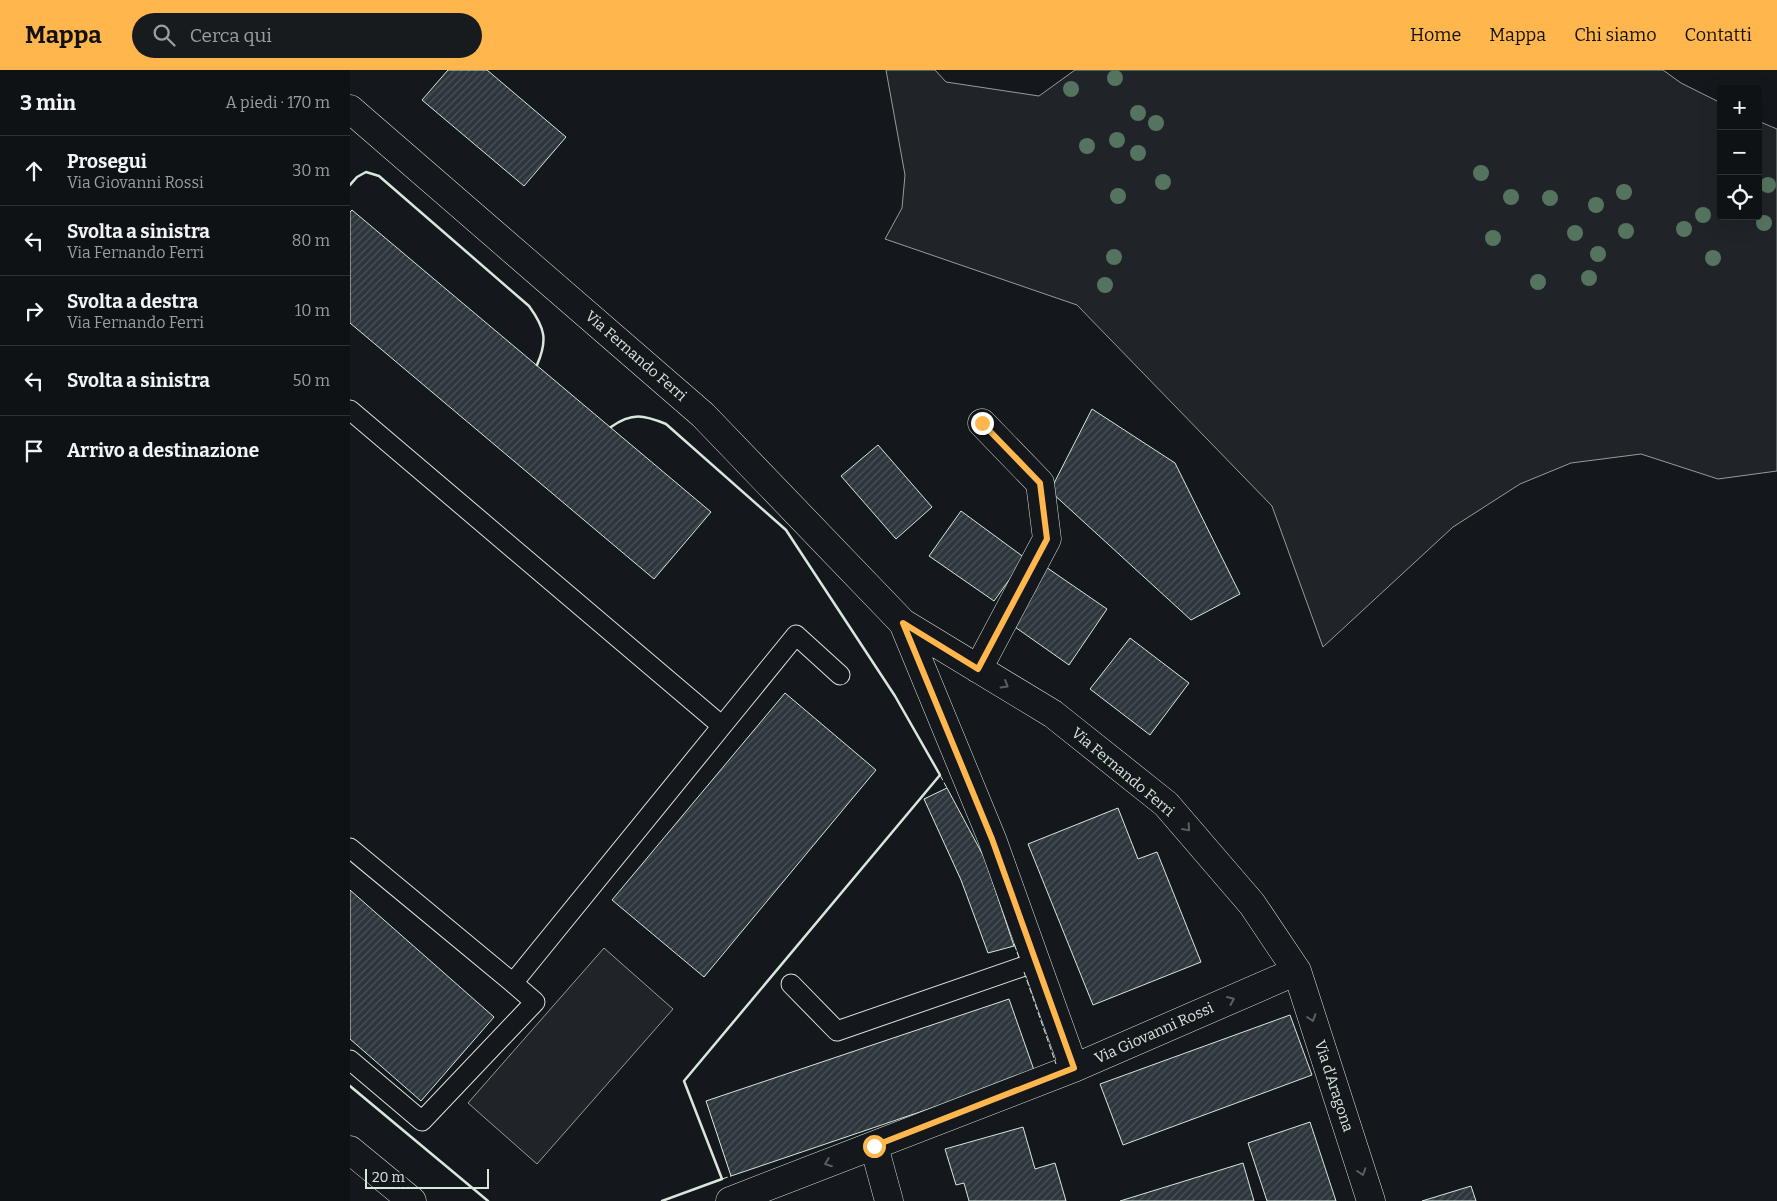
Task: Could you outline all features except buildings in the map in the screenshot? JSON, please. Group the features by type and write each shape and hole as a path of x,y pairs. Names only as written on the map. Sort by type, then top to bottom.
{"street":[{"name":"Via Fernando Ferri","path":"352,114 703,415 903,623 1053,714 1166,804 1252,904 1297,971"},
{"path":"978,669 1047,539 1040,483 982,423"},
{"name":"Via Fernando Ferri","path":"903,623 992,839 1074,1068"},
{"name":"Via Giovanni Rossi","path":"730,1201 1074,1068 1297,971"},
{"name":"Via d'Aragona","path":"1297,971 1371,1201"},
{"path":"874,1146 889,1201"},
{"path":"350,1150 412,1201"}],"lane":[{"path":"350,410 722,726"},
{"path":"513,983 796,635 840,674"},
{"path":"350,848 535,1002 422,1121 350,1060"},
{"path":"791,984 837,1031 1036,962"}],"shaded area":[{"path":"886,70 935,70 946,82 1039,96 1075,70 1663,70 1681,83 1717,101 1717,220 1762,220 1762,123 1777,129 1777,471 1718,479 1641,454 1571,463 1520,484 1453,527 1323,647 1272,506 1077,305 885,239 902,208 905,175"},
{"path":"604,948 673,1009 537,1164 468,1103"}],"fence":[{"path":"940,775 948,790"},
{"path":"1014,944 1020,960"},
{"path":"1024,972 1056,1064"},
{"path":"722,1179 731,1176"}],"wall":[{"path":"350,185 357,177 366,172 379,176 529,306 539,321 544,341 537,365"},
{"path":"611,427 625,419 638,416 666,424 786,530 895,696 940,775 684,1081 722,1179 662,1201"},
{"path":"350,1086 488,1201"}],"route":[{"path":"874,1146 1074,1068 992,839 903,623 978,669 1047,539 1040,483 982,423"}]}
